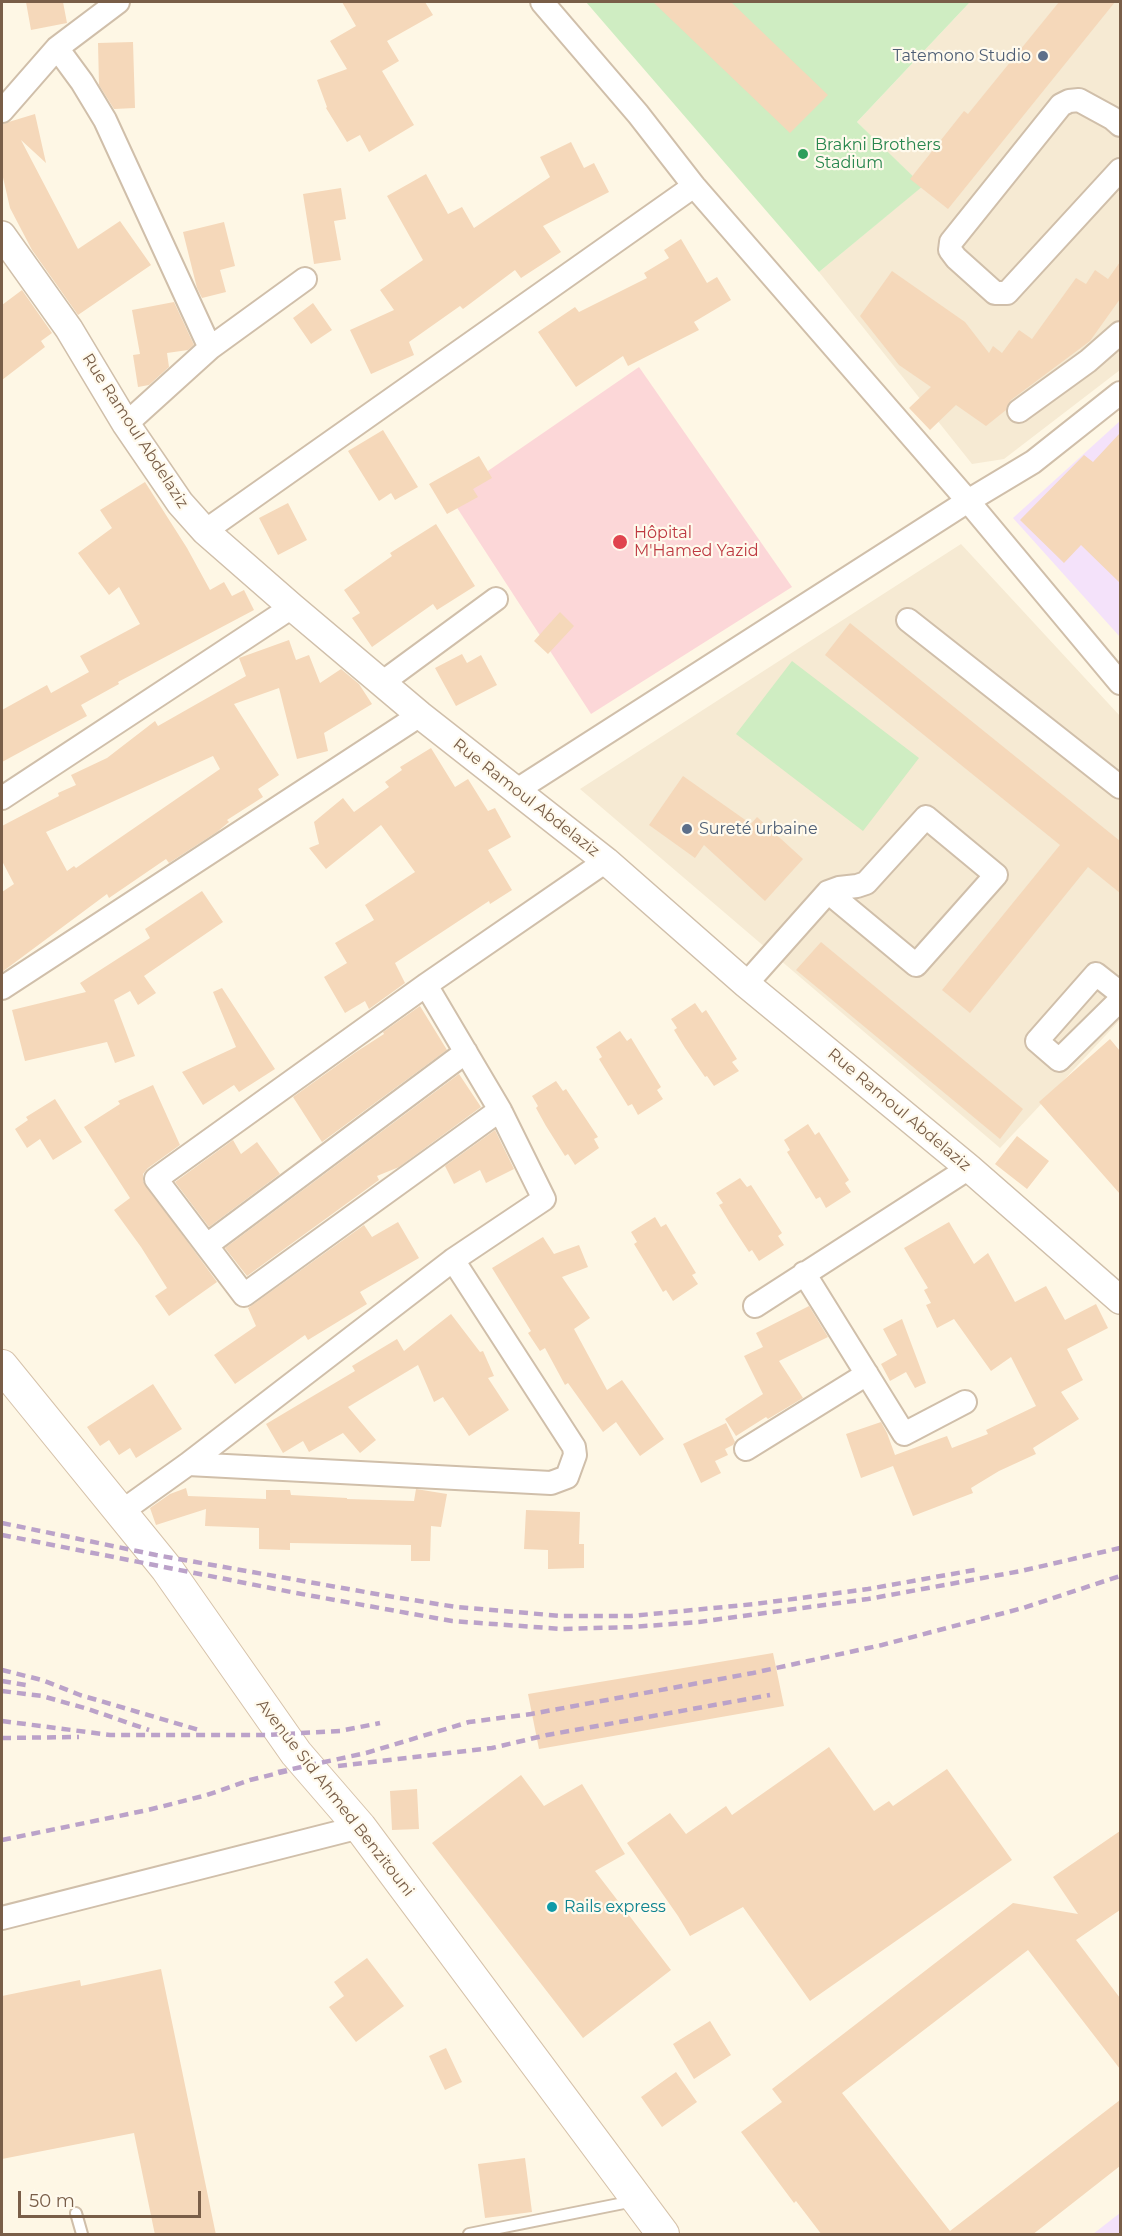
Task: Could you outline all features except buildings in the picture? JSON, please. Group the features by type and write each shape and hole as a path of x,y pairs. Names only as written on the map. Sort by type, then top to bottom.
{"main road":[{"name":"Avenue Sid Ahmed Benzitouni","path":"2,1366 167,1569 296,1753 360,1827 663,2235"}],"street":[{"path":"2,111 57,48 118,2"},
{"path":"542,2 638,114 694,186 968,501 1120,683"},
{"path":"57,48 82,82 105,120 210,348"},
{"path":"1118,117 1079,100 1061,105 951,242 950,250 995,293 1007,293 1120,170"},
{"path":"205,531 694,186"},
{"name":"Rue Ramoul Abdelaziz","path":"2,235 69,329 126,424 180,503 205,531 420,715 606,861 747,984 969,1168 1120,1300"},
{"path":"126,424 210,348 304,279"},
{"path":"1019,411 1088,361 1120,333"},
{"path":"518,790 968,501 1033,462 1120,393"},
{"path":"383,682 496,599"},
{"path":"2,798 292,607"},
{"path":"908,620 1120,787"},
{"path":"2,988 420,715"},
{"path":"747,984 828,892 866,883 926,817 996,875 916,965 828,892"},
{"path":"500,1110 244,1295 156,1179 426,985 606,861"},
{"path":"1120,993 1096,974 1037,1041 1059,1060 1120,1000"},
{"path":"121,1512 188,1464 453,1260 544,1199 500,1110 426,985"},
{"path":"207,1245 466,1052"},
{"path":"755,1306 969,1168"},
{"path":"188,1464 551,1483 567,1477 573,1465 574,1447 453,1260"},
{"path":"804,1273 904,1434 965,1402"},
{"path":"746,1449 867,1374"},
{"path":"2,1918 360,1827"}],"lane":[{"path":"470,2235 638,2201"},
{"path":"76,2213 82,2235"}],"shaded area":[{"path":"970,2 1120,2 1120,370 1004,459 972,464 819,272 922,186 857,122"},
{"name":"Hôpital M'Hamed Yazid","path":"639,367 792,587 591,714 450,497"},
{"path":"1120,421 1120,637 1013,518"},
{"path":"961,544 1120,716 1120,1020 1000,1148 580,789"},
{"path":"1120,2213 1120,2234 1093,2234"}],"green space":[{"name":"Brakni Brothers Stadium","path":"586,2 970,2 857,122 923,186 819,272"},
{"path":"792,661 919,758 863,831 736,734"}],"railway":[{"path":"2,1523 156,1555 382,1595 456,1607 562,1616 631,1616 755,1604 868,1589 980,1569"},
{"path":"2,1535 452,1621 562,1629 699,1622 868,1599 1021,1571 1120,1548"},
{"path":"278,1772 366,1753 469,1722 531,1714 753,1673 882,1645 1023,1608 1120,1576"},
{"path":"2,1670 42,1680 80,1695 199,1730"},
{"path":"2,1681 31,1686"},
{"path":"2,1691 42,1696 149,1730"},
{"path":"338,1766 492,1748 547,1735 770,1695"},
{"path":"2,1721 110,1735 266,1735 340,1731 380,1723"},
{"path":"2,1738 79,1737"},
{"path":"2,1840 148,1810 287,1771"}],"place":[{"name":"Tatemono Studio","path":"1043,56"},
{"name":"Brakni Brothers Stadium","path":"803,154"},
{"name":"Hôpital M'Hamed Yazid","path":"620,542"},
{"name":"Sureté urbaine","path":"687,829"},
{"name":"Rails express","path":"552,1907"}]}
